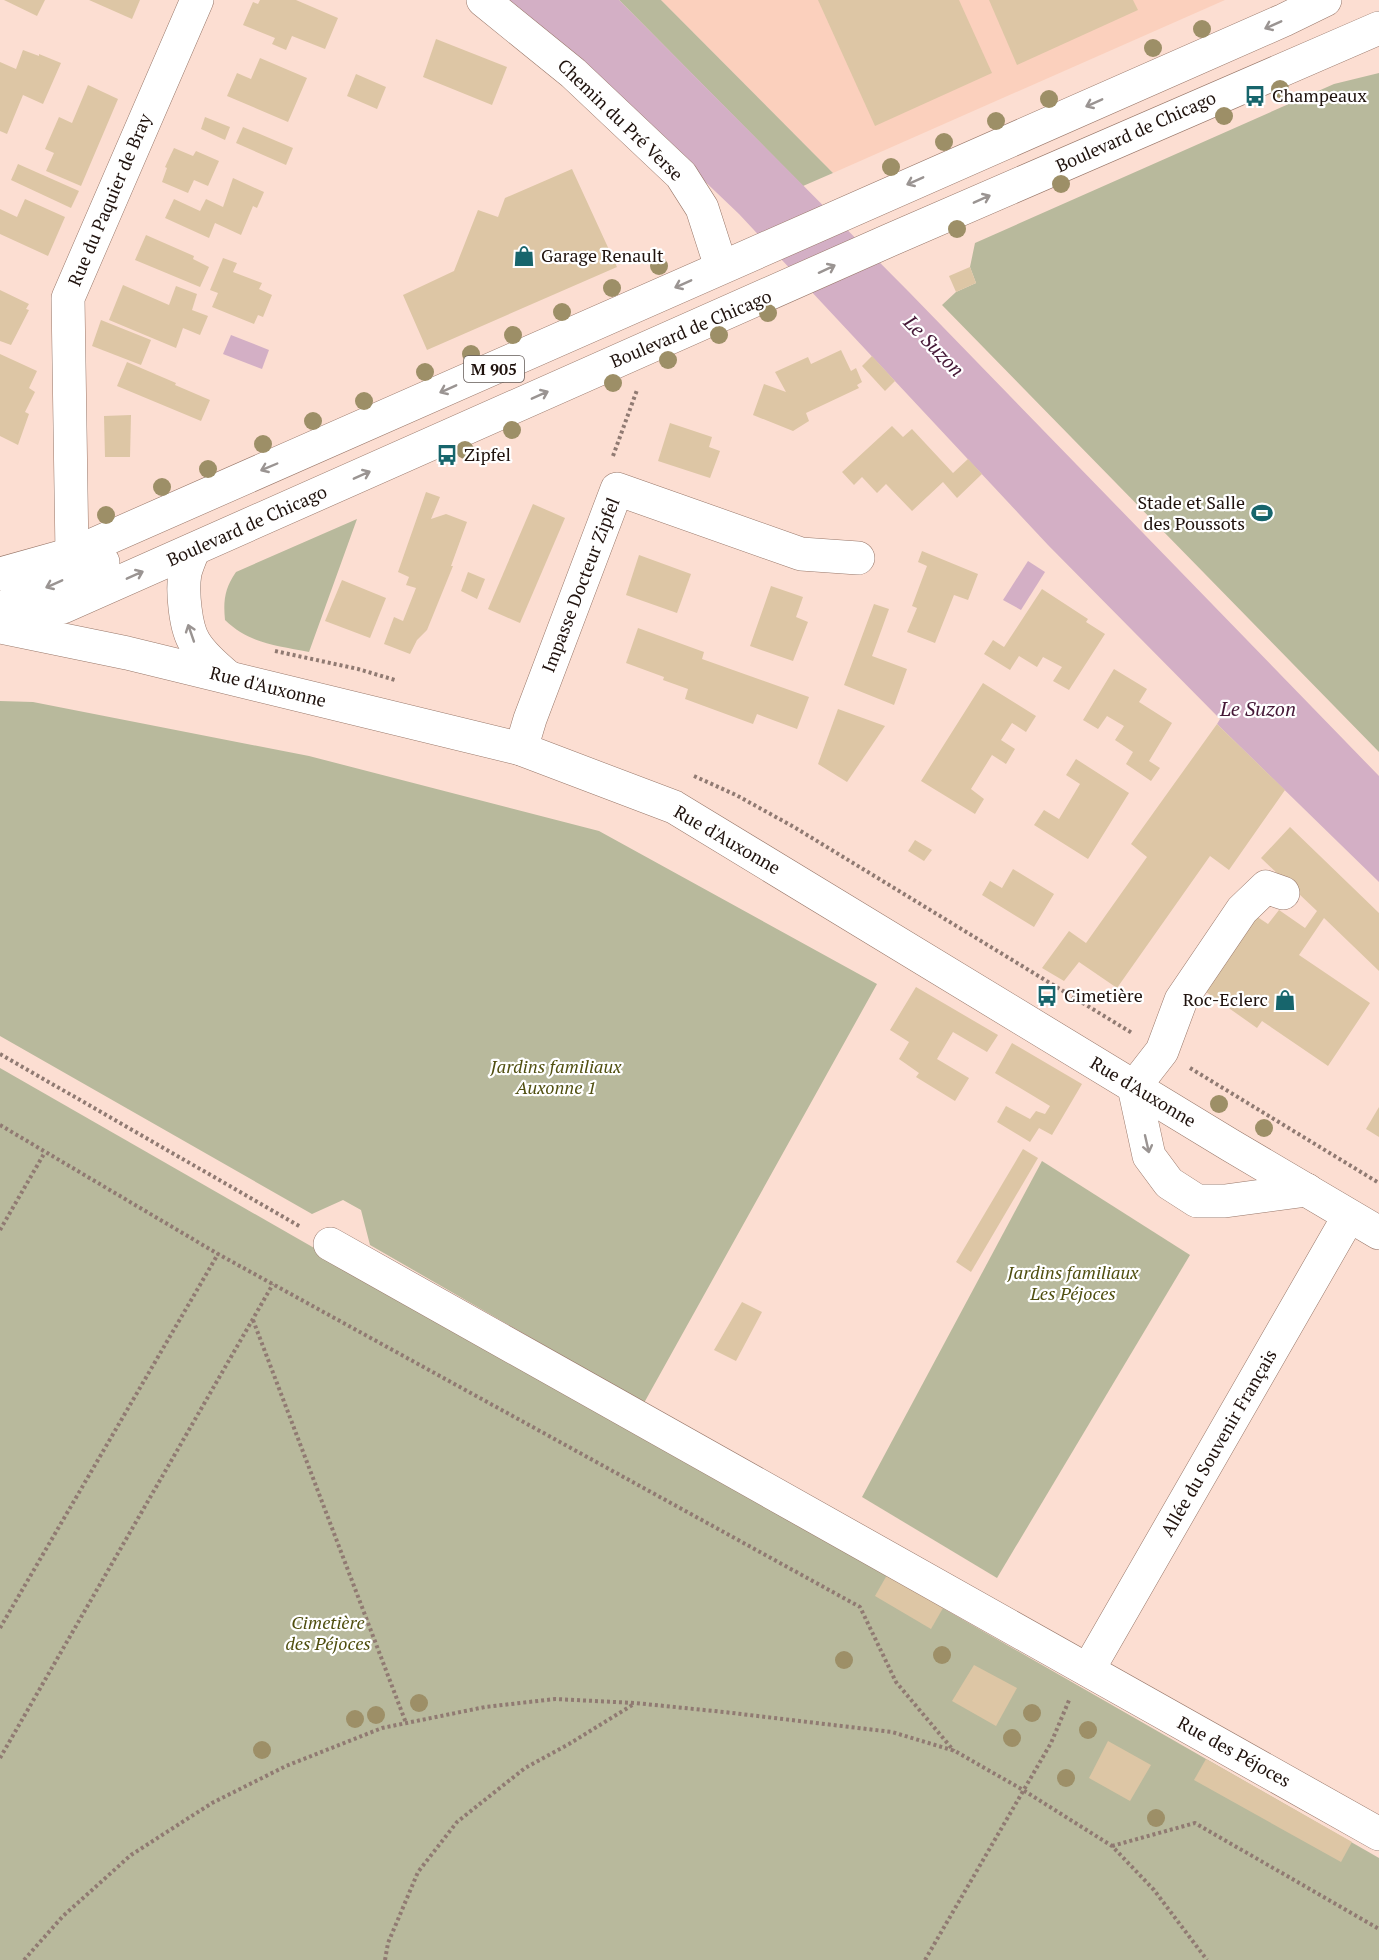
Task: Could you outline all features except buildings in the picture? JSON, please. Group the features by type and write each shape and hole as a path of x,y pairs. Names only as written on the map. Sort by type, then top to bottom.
{"main road":[{"name":"Rue du Paquier de Bray","path":"72,554 68,298 197,0"},
{"name":"Chemin du Pré Verse","path":"483,0 573,73 681,175 702,208 721,267"},
{"name":"M 905","path":"72,554 1326,0"},
{"name":"Boulevard de Chicago","path":"0,617 63,607 890,240 1373,30"},
{"path":"0,609 186,525 231,484"},
{"name":"Impasse Docteur Zipfel","path":"521,749 530,719 616,489 801,554 858,558"},
{"path":"193,550 185,574 184,600 189,628 194,642 206,657 228,677"},
{"path":"0,574 72,554"},
{"name":"Rue d'Auxonne","path":"0,627 127,653 521,749 674,807 1379,1233"},
{"path":"1283,893 1266,887 1242,910 1181,1000 1162,1051 1134,1087 1149,1156 1169,1183 1197,1201 1225,1201 1307,1190"},
{"name":"Allée du Souvenir Français","path":"1088,1670 1349,1216"},
{"name":"Rue des Péjoces","path":"330,1244 1379,1834"}],"path":[{"path":"616,489 611,460 640,381"},
{"path":"0,1054 330,1244"},
{"path":"0,1125 218,1254 860,1607 896,1682 955,1751"},
{"path":"0,1230 45,1152"},
{"path":"0,1628 218,1254"},
{"path":"0,1758 273,1284"},
{"path":"253,1320 406,1723"},
{"path":"925,1960 1051,1743 1076,1684 1088,1670"},
{"path":"24,1960 63,1916 131,1856 212,1803 286,1766 382,1728 485,1707 555,1699 635,1703 892,1732 955,1751 1023,1790 1112,1846 1154,1890 1207,1960"},
{"path":"385,1960 388,1943 417,1872 458,1822 525,1768 635,1703"},
{"path":"1112,1846 1195,1824 1379,1929"}],"shaded area":[{"path":"661,0 1225,0 833,173"}],"green space":[{"path":"619,0 661,0 833,173 803,186"},
{"name":"Stade et Salle des Poussots","path":"1379,73 1379,752 942,305 956,292 976,283 970,267 975,243 1334,84"},
{"path":"357,519 309,652 254,639 225,620 226,594 229,583 236,572"},
{"name":"Jardins familiaux Auxonne 1","path":"0,701 33,702 309,756 599,831 877,984 644,1403 370,1245 361,1210 343,1200 312,1214 0,1036"},
{"name":"Cimetière des Péjoces","path":"0,1068 1379,1858 1379,1960 0,1960"},
{"name":"Jardins familiaux Les Péjoces","path":"1042,1161 1190,1255 997,1578 862,1497"}],"water":[{"name":"Le Suzon","path":"499,0 619,0 909,292 1379,776 1379,882 1217,724 1220,719 1048,545 739,214 608,89"},
{"path":"231,335 269,350 262,369 223,354"},
{"path":"1028,561 1045,572 1021,610 1003,600"}],"place":[{"name":"Champeaux","path":"1255,96"},
{"name":"Garage Renault","path":"524,256"},
{"name":"Zipfel","path":"447,455"},
{"name":"Stade et Salle des Poussots","path":"1262,513"},
{"name":"Cimetière","path":"1047,996"},
{"name":"Roc-Eclerc","path":"1285,1000"}]}
